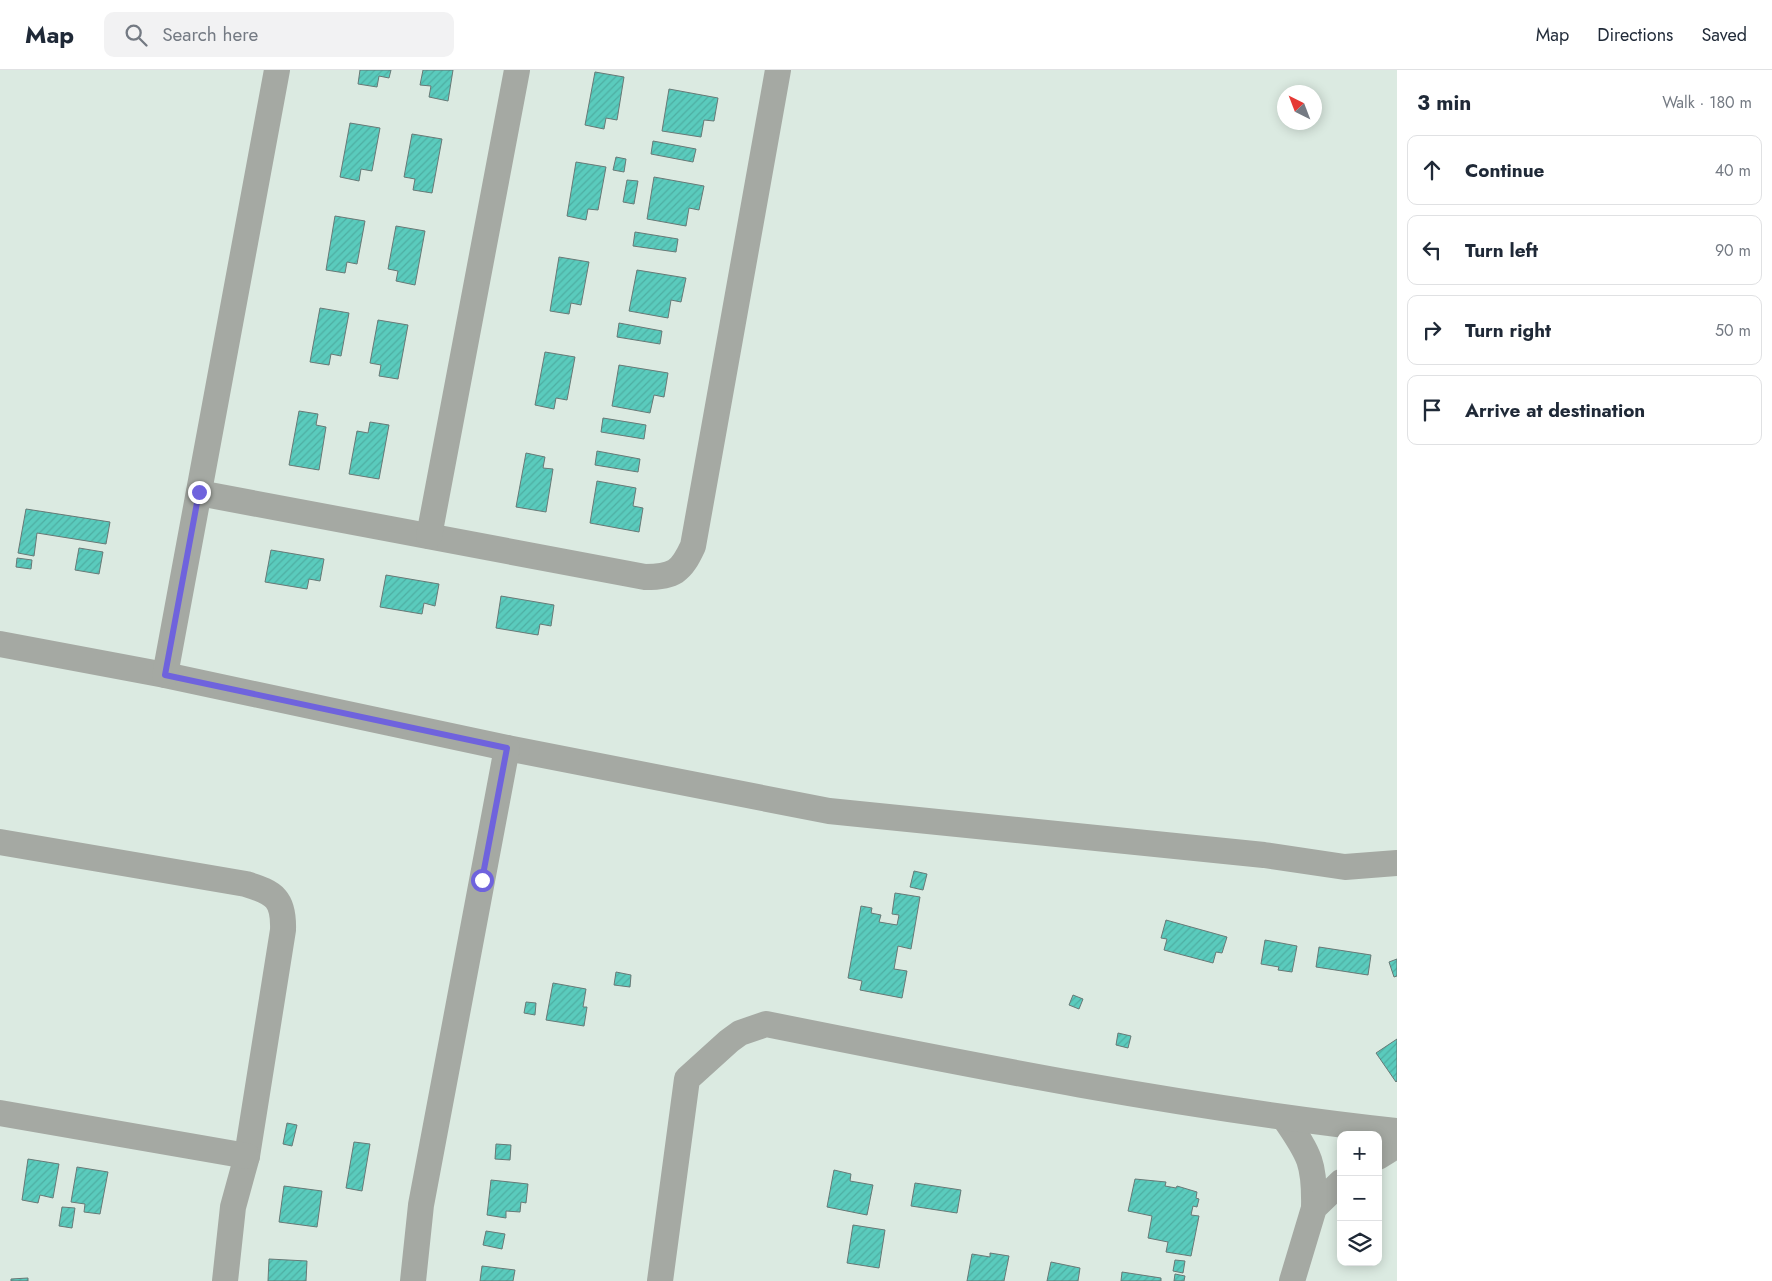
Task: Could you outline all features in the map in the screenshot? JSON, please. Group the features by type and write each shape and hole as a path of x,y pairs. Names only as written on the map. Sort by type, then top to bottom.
{"street":[{"path":"165,675 278,70"},
{"path":"429,536 517,70"},
{"path":"199,492 645,577 666,577 685,564 693,546 778,70"},
{"path":"0,644 165,675 507,748 829,811 1264,856 1345,867 1397,863"},
{"path":"413,1281 421,1205 507,748"},
{"path":"0,842 246,884 264,890 278,900 284,913 284,930 248,1156 233,1207 225,1281"},
{"path":"660,1281 687,1079 729,1041 752,1027 766,1024 973,1066 1285,1119 1397,1131"},
{"path":"0,1113 248,1156"},
{"path":"1285,1119 1307,1151 1314,1180 1314,1208 1292,1281"},
{"path":"1382,1154 1397,1145"},
{"path":"1314,1208 1337,1186"}],"building":[{"path":"360,70 391,70 389,78 379,76 377,87 358,84"},
{"path":"423,70 453,70 448,101 429,97 431,86 420,85"},
{"path":"595,72 624,77 617,120 606,118 604,129 585,125"},
{"path":"669,89 718,98 714,121 704,120 701,137 662,131"},
{"path":"350,123 380,128 372,171 361,169 359,181 340,177"},
{"path":"412,134 442,139 432,193 413,190 415,179 404,177"},
{"path":"653,141 696,149 693,162 651,154"},
{"path":"616,157 626,159 624,172 613,170"},
{"path":"576,162 606,167 598,210 588,209 586,220 567,216"},
{"path":"654,177 704,186 699,210 689,208 686,226 647,219"},
{"path":"627,180 638,181 634,204 623,202"},
{"path":"335,216 365,221 357,264 347,262 345,273 326,270"},
{"path":"396,226 425,231 415,285 396,281 398,271 388,269"},
{"path":"635,232 678,239 676,252 633,246"},
{"path":"559,257 589,262 581,305 571,303 569,314 550,311"},
{"path":"637,270 686,278 681,302 671,300 668,318 629,311"},
{"path":"320,308 349,313 341,356 331,354 329,365 310,362"},
{"path":"378,320 408,325 398,379 379,376 381,365 370,363"},
{"path":"619,323 662,331 660,344 617,337"},
{"path":"545,352 575,357 567,400 556,398 554,409 535,405"},
{"path":"619,365 668,373 664,397 654,395 650,413 612,406"},
{"path":"299,411 318,414 316,425 326,427 319,470 289,465"},
{"path":"603,418 646,425 644,439 601,432"},
{"path":"370,422 389,425 379,479 349,474 357,431 368,433"},
{"path":"597,451 640,459 638,472 595,465"},
{"path":"526,453 545,457 543,468 553,469 546,512 516,507"},
{"path":"597,481 636,488 633,506 643,508 639,532 590,523"},
{"path":"26,509 110,522 106,544 37,533 34,556 18,553"},
{"path":"79,548 103,552 99,574 75,570"},
{"path":"271,550 324,559 320,581 309,579 307,589 265,582"},
{"path":"17,558 32,560 31,569 16,567"},
{"path":"386,575 439,584 435,606 424,603 422,614 380,607"},
{"path":"501,596 554,605 551,626 540,624 538,635 496,628"},
{"path":"914,871 927,874 923,890 910,887"},
{"path":"895,893 920,897 911,949 898,946 894,969 907,971 902,998 860,990 862,981 848,978 861,906 872,908 871,913 881,915 879,922 897,925 899,915 892,914"},
{"path":"1166,920 1227,937 1222,953 1216,952 1213,963 1164,950 1167,939 1161,938"},
{"path":"1265,940 1297,946 1292,972 1278,970 1279,967 1261,964"},
{"path":"1319,947 1371,955 1368,975 1316,967"},
{"path":"1397,959 1397,976 1394,977 1389,962"},
{"path":"616,972 631,975 630,987 614,985"},
{"path":"553,983 586,989 583,1007 587,1007 584,1026 546,1020"},
{"path":"1073,995 1083,999 1079,1009 1069,1005"},
{"path":"526,1002 536,1003 535,1015 524,1013"},
{"path":"1118,1033 1131,1036 1128,1048 1116,1045"},
{"path":"1397,1039 1397,1081 1396,1082 1376,1053"},
{"path":"287,1123 297,1125 292,1146 283,1144"},
{"path":"354,1142 370,1144 362,1191 346,1188"},
{"path":"496,1144 511,1145 510,1160 495,1159"},
{"path":"28,1159 59,1164 53,1198 40,1195 38,1203 22,1200"},
{"path":"77,1167 108,1172 100,1214 84,1212 85,1204 71,1202"},
{"path":"834,1170 851,1174 850,1181 873,1185 867,1215 827,1207"},
{"path":"1135,1179 1166,1182 1165,1186 1176,1188 1177,1186 1197,1192 1196,1198 1199,1199 1197,1207 1193,1206 1191,1215 1199,1216 1191,1256 1166,1252 1168,1242 1148,1238 1152,1216 1128,1211"},
{"path":"491,1180 528,1184 526,1203 521,1202 520,1212 506,1211 506,1218 487,1215"},
{"path":"915,1183 961,1190 957,1213 911,1206"},
{"path":"284,1186 322,1191 317,1227 279,1222"},
{"path":"62,1207 75,1208 72,1228 59,1226"},
{"path":"853,1225 885,1230 879,1268 847,1263"},
{"path":"486,1231 505,1234 502,1249 483,1245"},
{"path":"990,1253 1009,1256 1004,1281 967,1281 972,1254 990,1257"},
{"path":"269,1259 307,1261 306,1281 268,1281"},
{"path":"1175,1260 1185,1261 1183,1273 1173,1271"},
{"path":"1051,1262 1080,1268 1078,1281 1047,1281"},
{"path":"482,1266 515,1270 513,1281 480,1281"},
{"path":"1122,1272 1161,1278 1161,1281 1121,1281"},
{"path":"1175,1274 1185,1276 1184,1281 1174,1281"},
{"path":"28,1278 28,1281 11,1281 11,1279"}],"route":[{"path":"199,492 165,675 507,748 482,880"}]}
